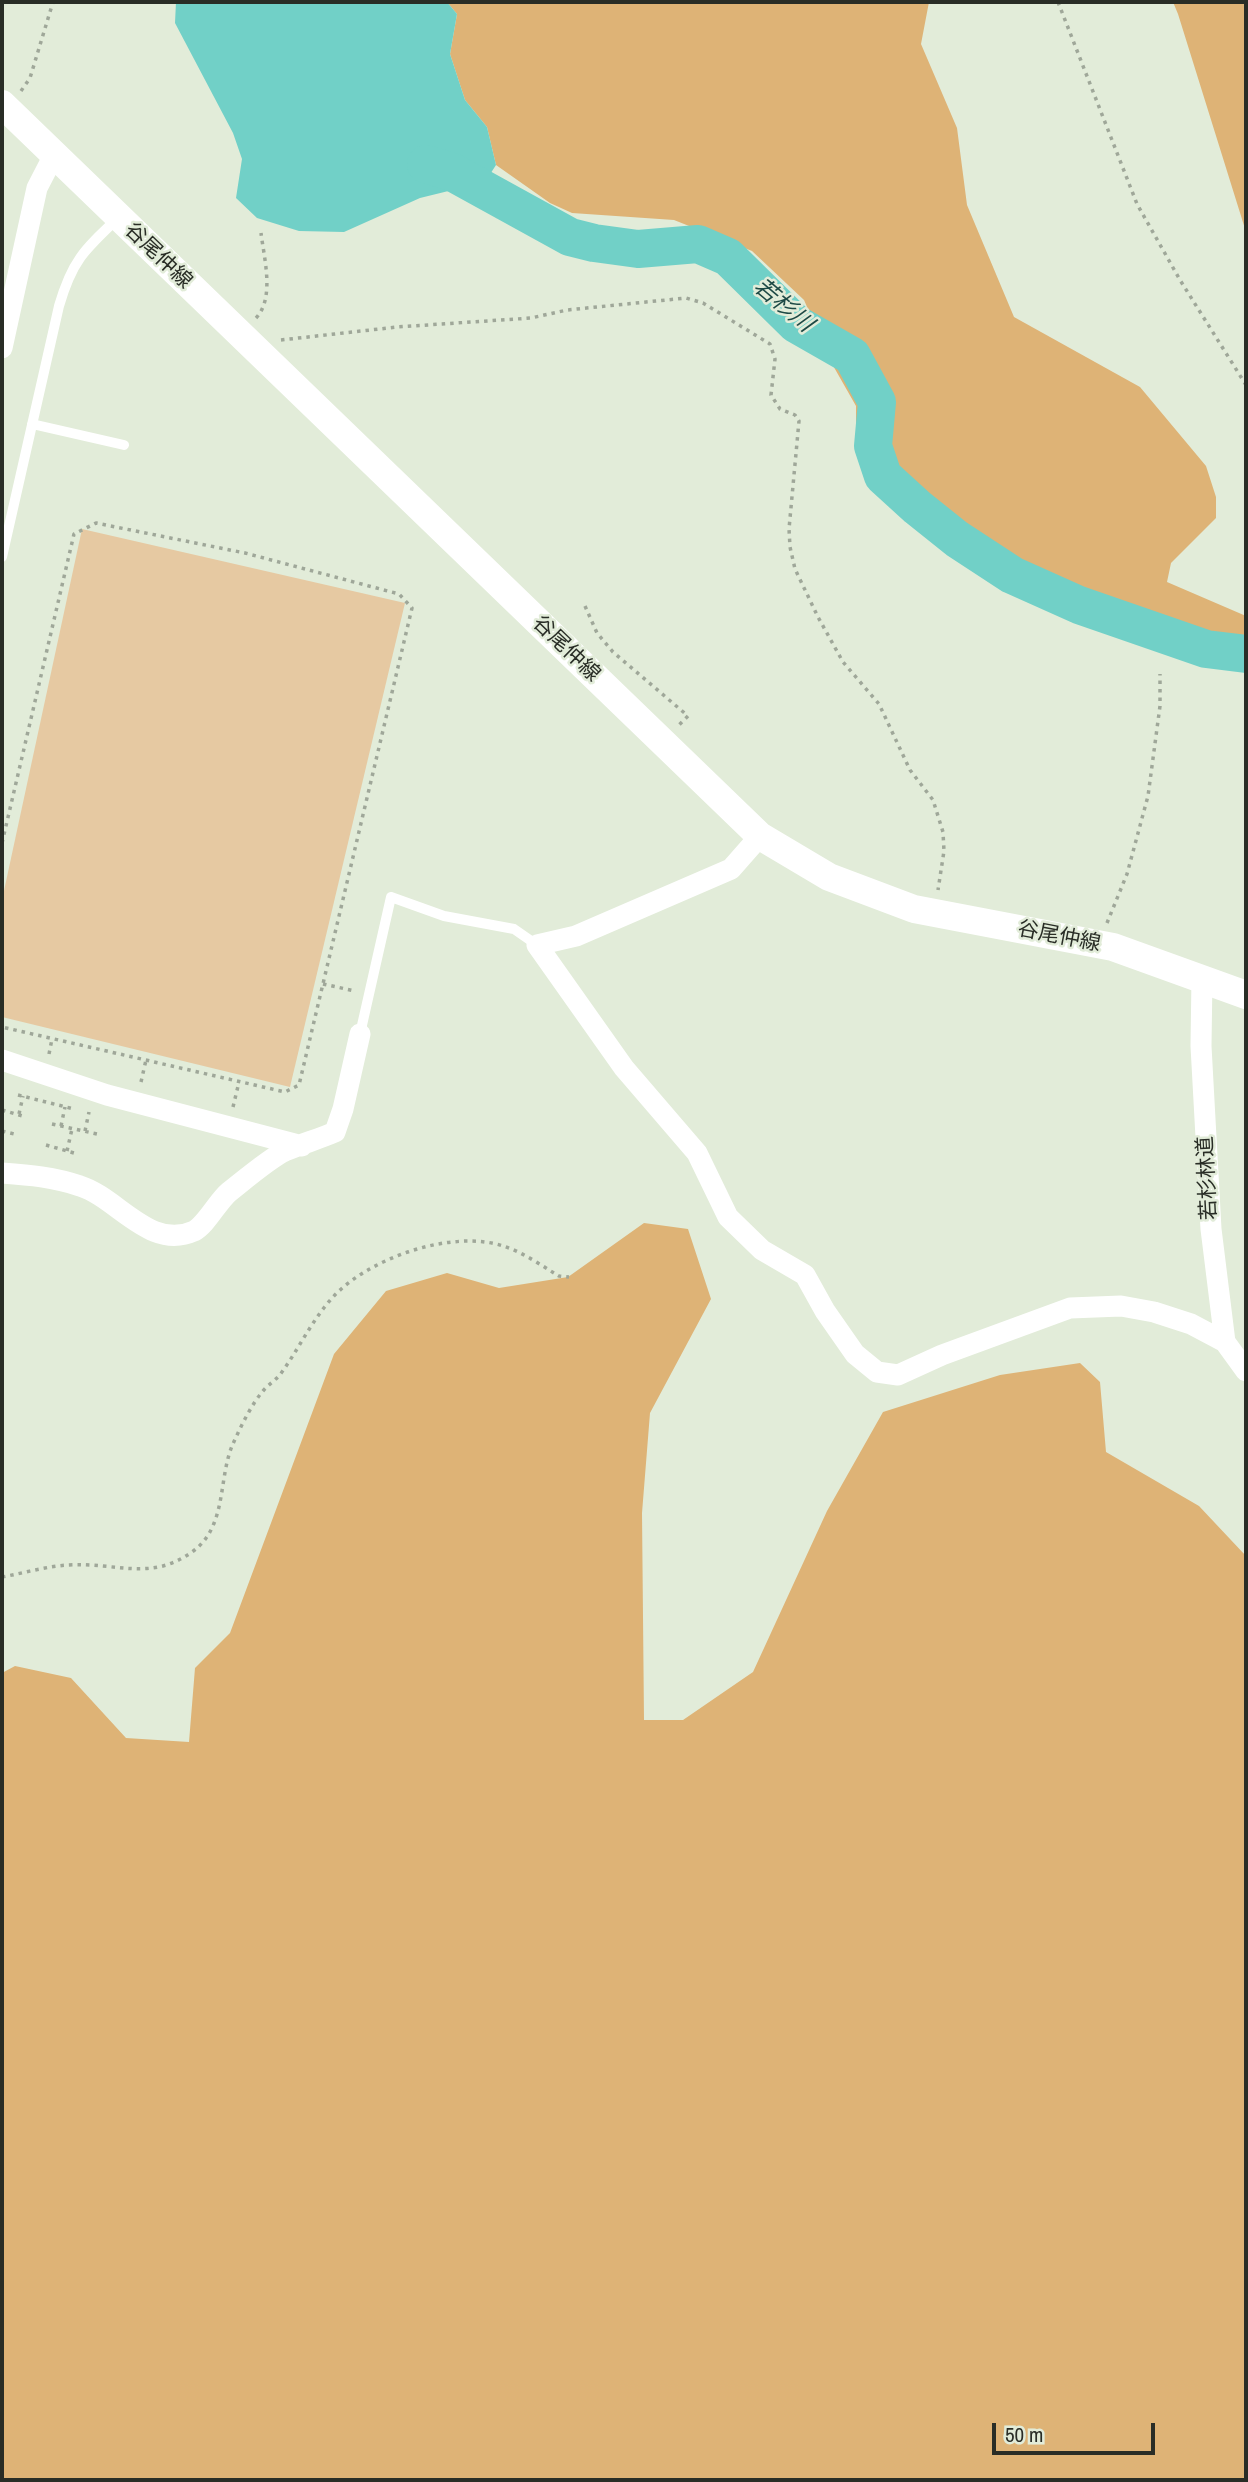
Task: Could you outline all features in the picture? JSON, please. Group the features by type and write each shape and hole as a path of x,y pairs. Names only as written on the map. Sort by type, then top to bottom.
{"main road":[{"name":"谷尾仲線","path":"5,107 760,836 829,877 914,909 1114,947 1246,995"}],"street":[{"path":"2,348 37,188 54,155"},
{"path":"760,836 731,869 576,936 537,945 624,1068 668,1116 697,1153 728,1217 762,1250 806,1275 825,1311 855,1354 877,1372 898,1375 1070,1308 1121,1306 1154,1312 1191,1324 1225,1342"},
{"name":"若杉林道","path":"1202,977 1201,1046 1211,1229 1225,1342 1246,1371"},
{"path":"2,1173 52,1177 82,1186 96,1192 153,1233 174,1236 195,1231 226,1194 284,1151 335,1132 360,1034"},
{"path":"2,1060 107,1095 302,1146"}],"lane":[{"path":"2,557 4,536 66,280 81,253 118,217"},
{"path":"32,424 124,445"},
{"path":"360,1034 391,897 444,916 514,929 537,945"}],"path":[{"path":"5,107 30,78 53,2"},
{"path":"1058,2 1137,204 1180,280 1246,385"},
{"path":"240,335 261,313 266,297 261,233"},
{"path":"260,355 274,342 282,339 397,327 531,318 567,310 686,298 703,303 770,344 775,359 771,395 780,409 795,415 799,421 789,529 795,569 817,617 843,662 879,704 910,770 933,800 943,832 944,851 935,913"},
{"path":"2,843 74,534 96,523 245,554 399,594 412,608 299,1084 285,1092 2,1027"},
{"path":"585,606 597,633 613,652 688,716 662,741"},
{"path":"1097,944 1127,874 1148,796 1160,706 1160,674"},
{"path":"323,984 370,994"},
{"path":"19,1114 20,1095 89,1112 85,1131"},
{"path":"61,1126 65,1107"},
{"path":"2,1110 26,1116"},
{"path":"52,1124 97,1134"},
{"path":"67,1151 72,1129"},
{"path":"2,1131 18,1135"},
{"path":"46,1145 74,1153"},
{"path":"2,1577 70,1564 105,1564 153,1570 177,1562 194,1551 206,1540 213,1528 228,1457 262,1392 278,1377 332,1298 351,1280 407,1252 450,1242 482,1241 505,1246 559,1276 569,1277"}],"shaded area":[{"path":"447,2 929,2 921,44 957,128 967,205 1014,317 1140,387 1206,466 1216,497 1216,518 1171,563 1167,582 1246,616 1246,663 1226,668 1011,588 856,448 856,406 831,362 804,300 752,251 674,220 572,213 550,203 496,165 487,127 465,100 450,54 457,14"},
{"path":"1173,2 1246,2 1246,232 1178,14"},
{"path":"82,529 405,603 290,1087 2,1017 2,900"},
{"path":"644,1223 688,1229 711,1299 650,1413 642,1513 644,1720 683,1720 753,1672 827,1511 883,1412 1000,1375 1080,1363 1100,1382 1106,1452 1199,1506 1246,1556 1246,2480 2,2480 2,1673 15,1666 71,1678 126,1738 189,1742 195,1668 230,1633 334,1354 386,1291 447,1273 499,1288 568,1277"}],"water":[{"path":"176,2 447,2 457,14 450,54 465,100 487,127 496,165 485,182 420,198 344,232 299,231 257,218 236,198 242,159 233,133 175,23"}],"waterway":[{"name":"若杉川","path":"426,164 452,172 570,237 638,249 698,244 728,257 796,324 852,356 877,402 873,446 883,476 957,539 1012,575 1079,605 1206,649 1246,654"}]}
